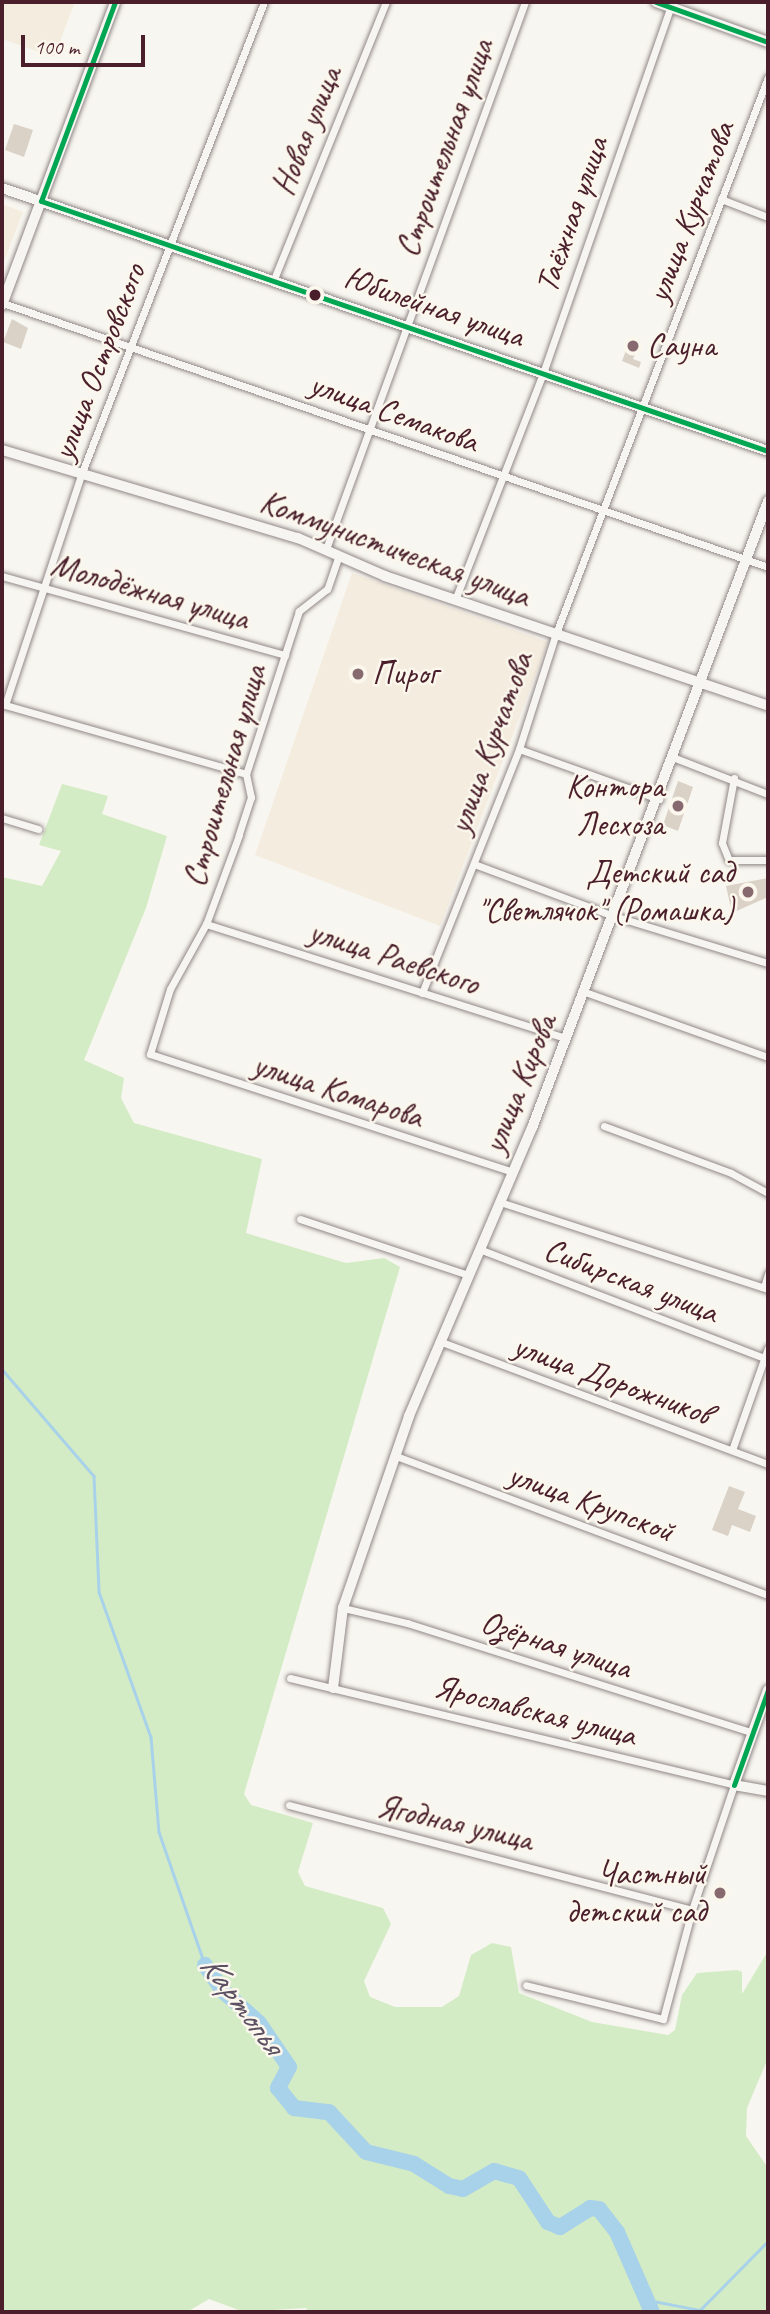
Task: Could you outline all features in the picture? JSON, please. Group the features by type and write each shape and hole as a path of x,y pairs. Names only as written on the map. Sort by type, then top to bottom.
{"street":[{"path":"2,304 115,2"},
{"name":"улица Островского","path":"3,704 81,475 264,2"},
{"name":"Новая улица","path":"274,279 386,2"},
{"name":"Строительная улица","path":"326,549 525,2"},
{"path":"656,2 671,4 768,42"},
{"name":"Таёжная улица","path":"454,600 543,373 671,4"},
{"name":"улица Курчатова","path":"422,993 519,748 555,636 644,408 768,76"},
{"name":"Юбилейная улица","path":"2,188 407,324 768,451"},
{"path":"721,199 768,217"},
{"name":"улица Семакова","path":"2,304 370,429 603,514 768,567"},
{"name":"Коммунистическая улица","path":"2,450 326,549 454,600 555,636 768,706"},
{"name":"улица Кирова","path":"333,1688 343,1608 396,1456 439,1341 513,1172 585,992 675,758 768,501"},
{"name":"Строительная улица","path":"150,1055 170,989 206,924 251,797 246,774 301,608 327,589 339,555"},
{"name":"Молодёжная улица","path":"2,576 285,655"},
{"path":"3,704 246,774"},
{"path":"519,748 659,799"},
{"path":"675,758 734,778 768,794"},
{"path":"734,778 722,843 729,860 768,860"},
{"path":"2,818 38,829"},
{"path":"474,864 614,916 768,962"},
{"name":"улица Раевского","path":"206,924 566,1038"},
{"path":"585,992 768,1057"},
{"name":"улица Комарова","path":"150,1055 513,1172"},
{"path":"604,1126 731,1173 768,1193"},
{"path":"500,1202 766,1288 768,1274"},
{"path":"300,1219 468,1275"},
{"name":"Сибирская улица","path":"480,1249 765,1358"},
{"name":"улица Дорожников","path":"439,1341 768,1464"},
{"path":"732,1450 768,1348"},
{"name":"улица Крупской","path":"396,1456 768,1594"},
{"name":"Озёрная улица","path":"343,1608 407,1623 753,1733"},
{"name":"Ярославская улица","path":"290,1678 768,1791"},
{"path":"526,1985 663,2019 692,1910 768,1690"},
{"name":"Ягодная улица","path":"289,1805 692,1910"}],"shaded area":[{"path":"2,2 75,2 54,57 2,39"},
{"path":"2,204 23,212 2,267"},
{"path":"352,573 548,642 440,926 255,855"}],"green space":[{"path":"62,784 108,796 102,814 167,836 146,908 84,1060 124,1078 121,1098 134,1123 262,1159 246,1233 346,1263 384,1258 400,1267 244,1794 251,1805 313,1823 298,1872 305,1886 383,1908 391,1924 364,1981 370,1997 395,2007 442,2007 459,1996 471,1955 492,1943 511,1947 519,1993 592,2022 668,2035 675,2030 682,1995 697,1973 737,1970 742,1972 742,1994 768,1951 768,2058 747,2108 746,2136 768,2168 768,2312 308,2312 306,2308 244,2312 209,2299 187,2312 2,2312 2,877 42,886 61,851 39,845"}],"building":[{"path":"14,124 33,130 24,157 5,150"},
{"path":"12,319 28,328 21,349 3,342"},
{"path":"630,340 639,344 633,359 641,362 639,368 622,361"},
{"name":"Контора Лесхоза","path":"678,781 693,787 678,831 663,825"},
{"name":"Детский сад \"Светлячок\" (Ромашка)","path":"768,878 768,897 732,913 726,886"},
{"path":"729,1486 745,1492 738,1509 756,1516 750,1532 732,1525 728,1536 712,1530"}],"waterway":[{"name":"Картопья","path":"2,1369 94,1476 99,1592 151,1737 159,1832 205,1965"},
{"name":"Картопья","path":"205,1965 223,1991 259,2023 289,2067 278,2088 294,2108 329,2112 366,2152 414,2164 449,2186 463,2189 494,2171 519,2178 548,2222 560,2227 590,2208 599,2209 617,2232 652,2312"},
{"path":"648,2300 700,2310 768,2241"}],"transit line":[{"path":"115,2 41,201 768,451"},
{"path":"656,2 768,42"},
{"path":"734,1785 768,1690"}],"place":[{"name":"Сауна","path":"633,346"},
{"name":"Пирог","path":"358,674"},
{"name":"Контора Лесхоза","path":"678,806"},
{"name":"Детский сад \"Светлячок\" (Ромашка)","path":"748,892"},
{"name":"Частный детский сад","path":"720,1893"}]}
